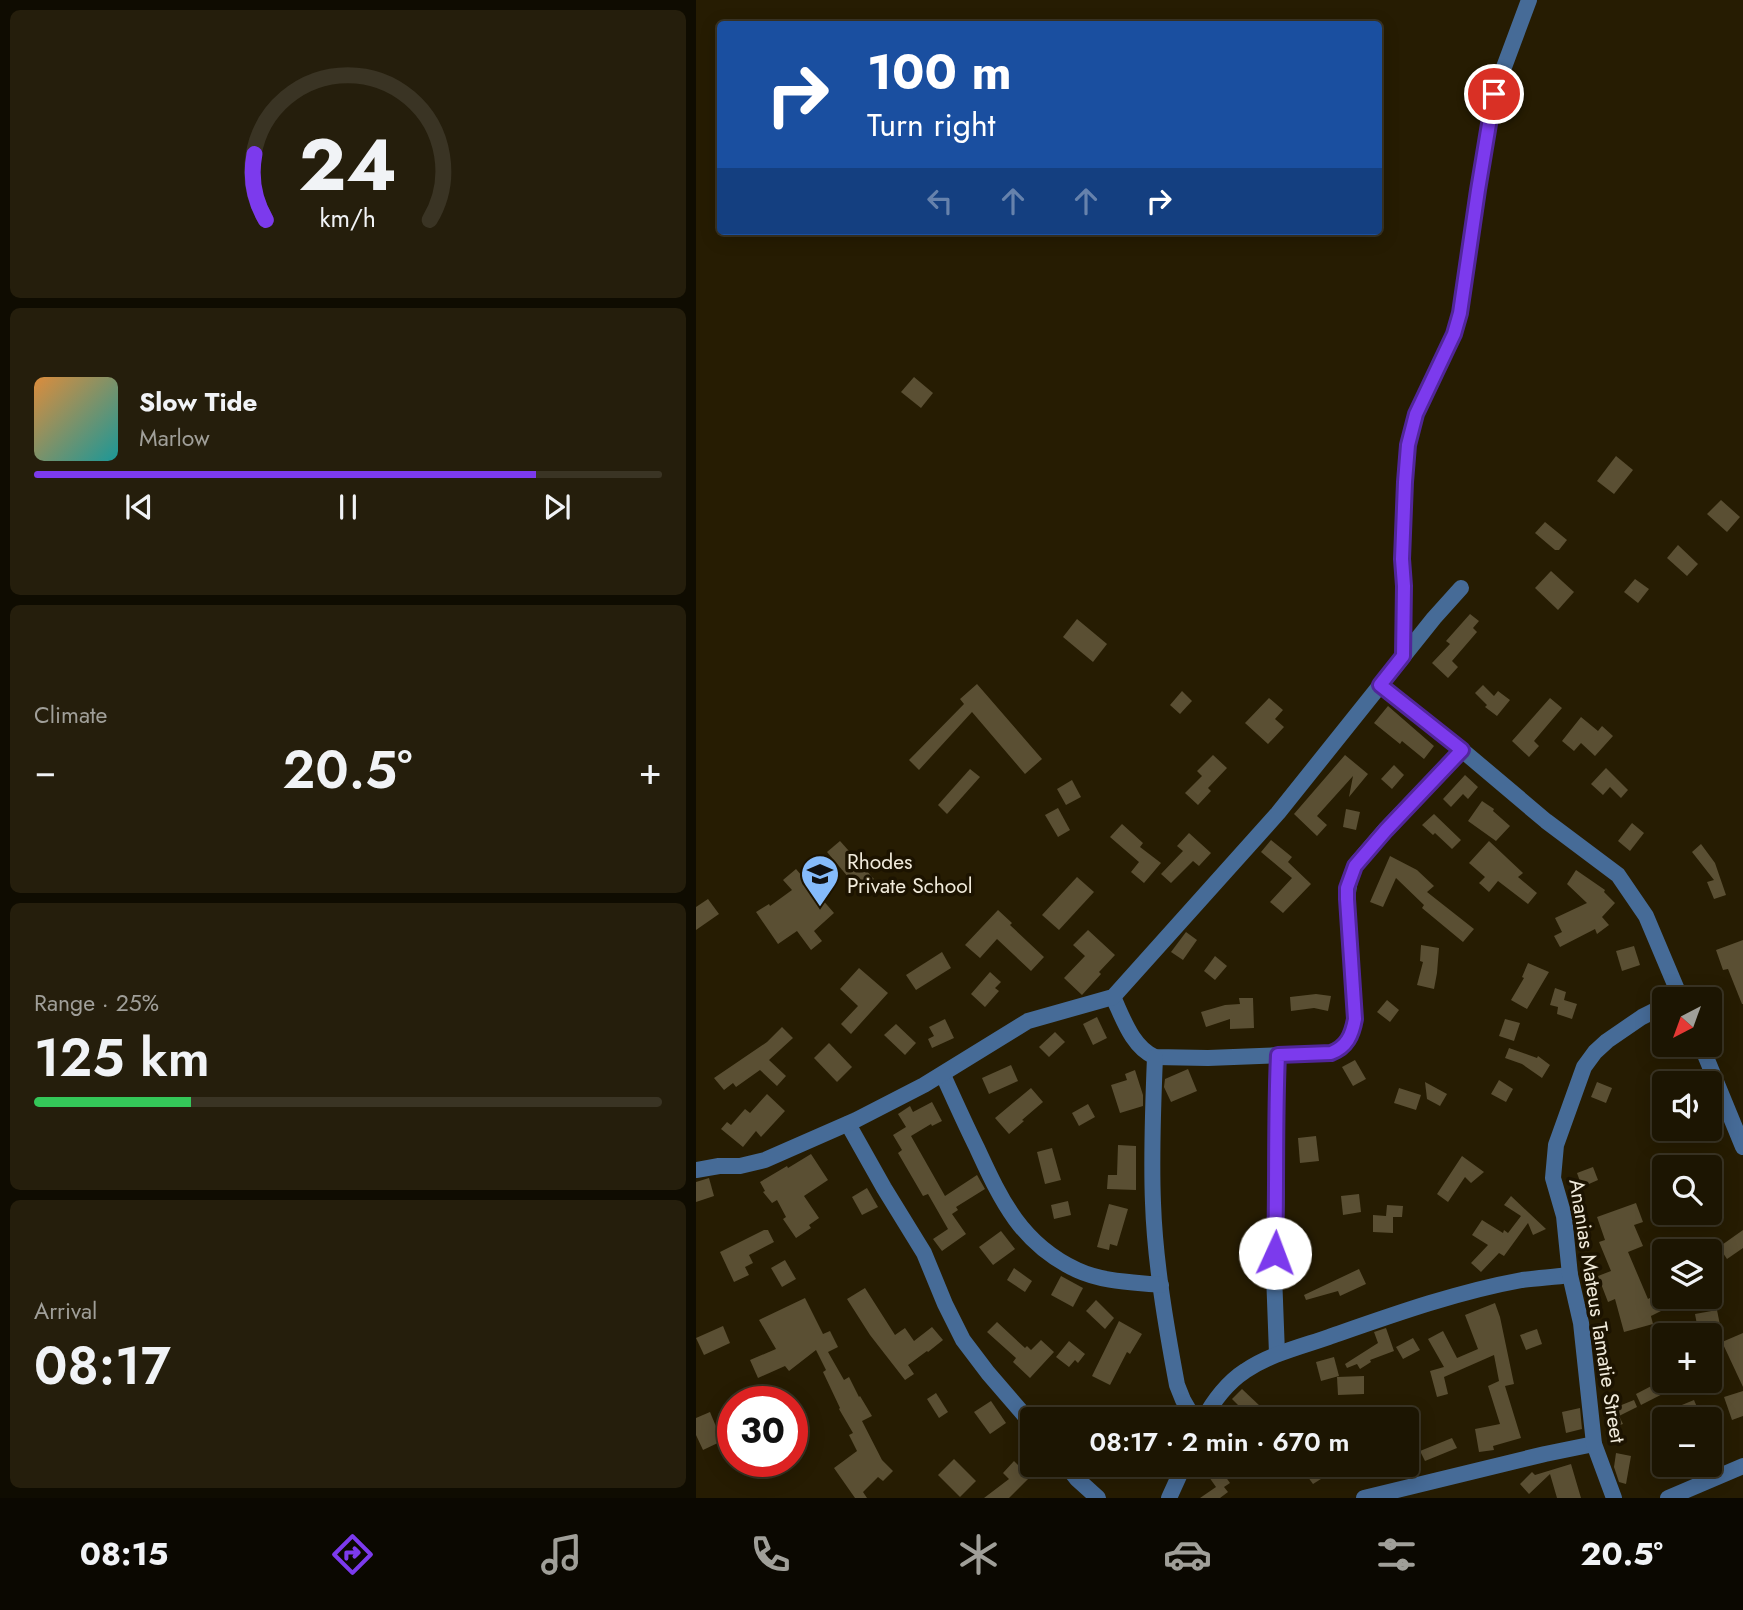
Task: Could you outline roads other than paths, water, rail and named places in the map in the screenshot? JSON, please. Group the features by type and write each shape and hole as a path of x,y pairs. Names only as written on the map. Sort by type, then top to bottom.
{"street":[{"path":"1403,656 1402,559 1408,445 1416,414 1454,334 1460,313 1494,94 1529,0"},
{"path":"696,1170 740,1166 765,1160 848,1124 943,1075 1028,1021 1113,997 1278,813 1461,588"},
{"path":"1380,685 1546,821 1618,875 1646,916 1674,987"},
{"path":"1113,997 1139,1045 1155,1057 1197,1058 1338,1051 1352,1033 1355,1019 1347,899 1349,880 1355,866 1386,830 1462,750"},
{"name":"Ananias Mateus Tamatie Street","path":"1614,1498 1594,1444 1581,1323 1570,1275 1565,1216 1553,1178 1556,1145 1584,1067 1594,1052 1607,1041 1652,1013"},
{"path":"1277,1354 1274,1274 1278,1055"},
{"path":"1155,1057 1151,1155 1153,1206 1161,1285 1177,1385 1187,1407"},
{"path":"1706,1057 1738,1126 1742,1147"},
{"path":"943,1075 1001,1199 1034,1241 1049,1254 1093,1276 1161,1285"},
{"path":"848,1124 924,1253 963,1340 1020,1410"},
{"path":"1211,1407 1242,1373 1277,1354 1383,1317 1475,1291 1524,1280 1570,1275"},
{"path":"1364,1498 1594,1444"},
{"path":"1668,1498 1742,1466"},
{"path":"1075,1477 1098,1498"},
{"path":"1169,1498 1179,1477"}],"place":[{"name":"Rhodes Private School","path":"820,908"}]}
